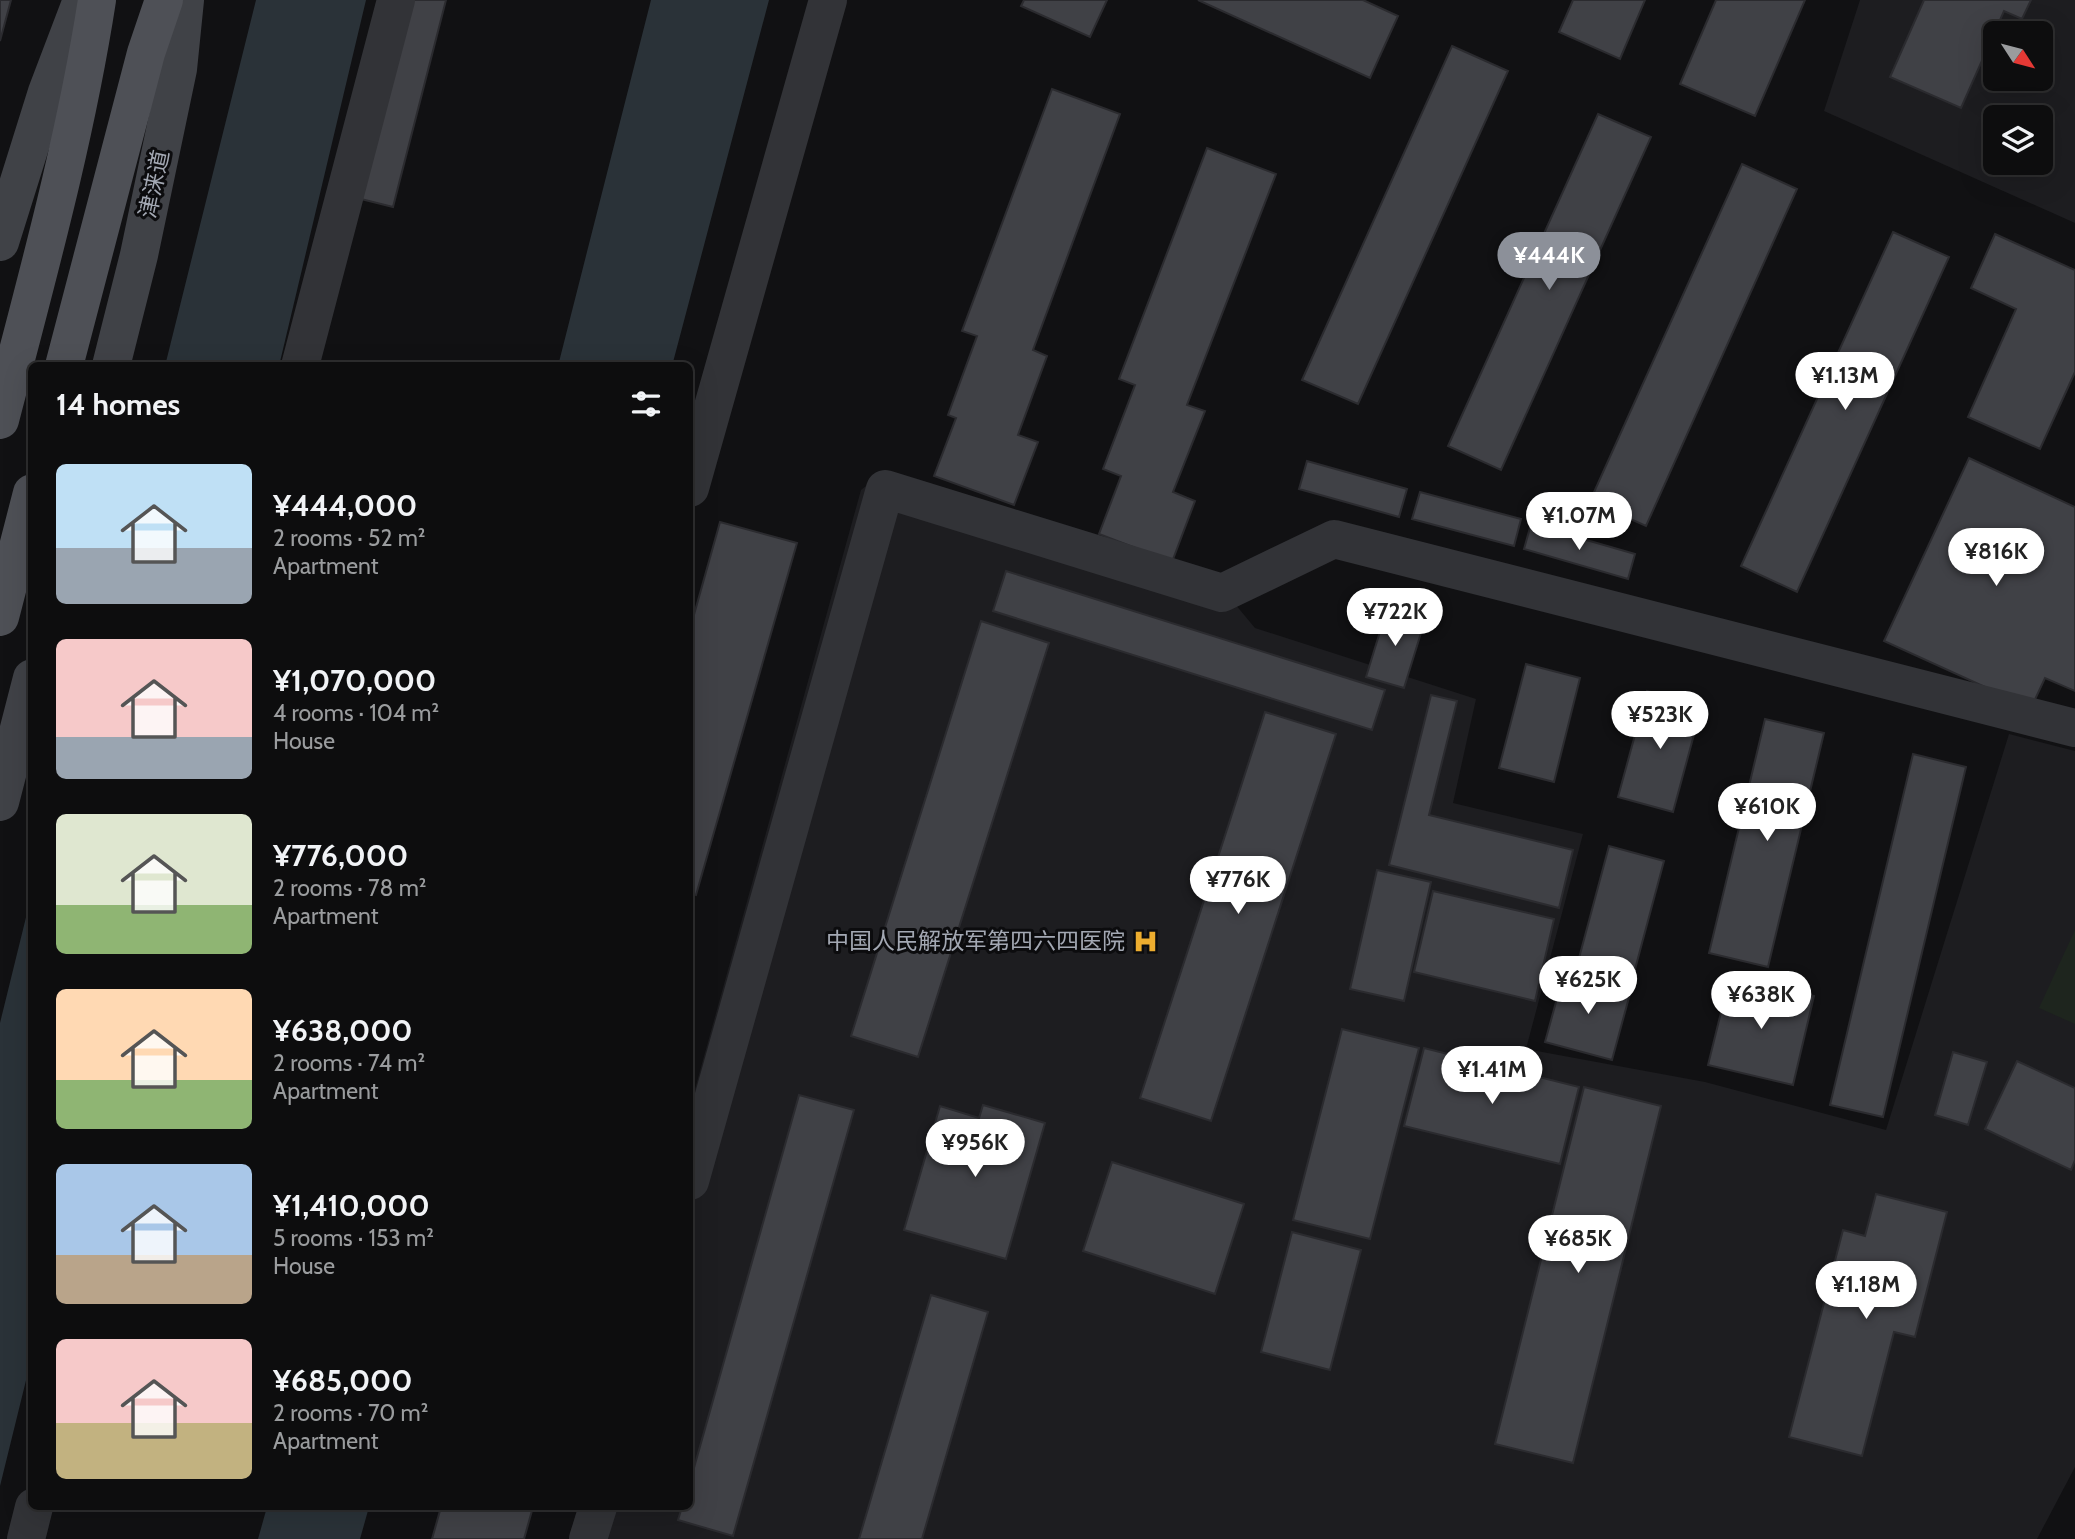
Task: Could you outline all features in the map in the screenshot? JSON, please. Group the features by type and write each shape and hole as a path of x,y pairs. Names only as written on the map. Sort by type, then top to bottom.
{"main road":[{"path":"0,420 50,225 88,58 97,0"},
{"name":"津涞道","path":"65,362 146,53 164,0"},
{"path":"0,617 28,508"}],"street":[{"path":"0,242 47,92 82,0"},
{"name":"津涞道","path":"112,362 139,255 178,69 184,0"},
{"path":"301,362 396,0"},
{"path":"693,477 828,0"},
{"path":"693,1170 885,489 1222,593 1334,538 2075,728"},
{"path":"0,802 28,694"},
{"path":"26,1539 33,1510"},
{"path":"588,1539 596,1510"}],"shaded area":[{"path":"256,0 366,0 280,362 166,362"},
{"path":"651,0 769,0 673,362 559,362"},
{"path":"1860,0 2075,0 2075,223 1824,111"},
{"name":"中国人民解放军第四六四医院","path":"881,474 1210,574 1255,628 1476,699 1453,803 1583,834 1526,1049 1705,1082 1886,1130 2009,734 2075,751 2075,1467 2037,1539 569,1539 577,1510 693,1510 693,1096 861,490"},
{"path":"28,909 28,1372 0,1486 0,1023"},
{"path":"2075,930 2075,1024 2039,1008"},
{"path":"266,1510 368,1510 360,1539 258,1539"}],"building":[{"path":"0,0 11,0 0,41"},
{"path":"408,0 446,0 393,207 357,198"},
{"path":"1024,0 1107,0 1090,37 1021,6"},
{"path":"1198,0 1363,0 1398,16 1370,78"},
{"path":"1573,0 1645,0 1620,59 1559,32"},
{"path":"1716,0 1805,0 1755,116 1680,84"},
{"path":"1924,0 2031,0 2022,19 2004,11 2000,21 1983,21 1983,58 1961,108 1890,77"},
{"path":"1452,46 1508,71 1358,404 1302,380"},
{"path":"1052,89 1120,114 1033,350 1047,356 1018,435 1038,442 1014,505 934,476 956,418 948,415 977,336 962,331"},
{"path":"1598,114 1651,137 1501,470 1448,446"},
{"path":"1207,148 1276,174 1187,405 1205,411 1173,492 1195,501 1172,562 1099,534 1121,476 1103,469 1135,385 1119,379"},
{"path":"1742,164 1797,189 1646,526 1590,501"},
{"path":"1893,232 1949,257 1797,592 1741,566"},
{"path":"1995,234 2075,270 2075,372 2040,449 1968,417 2016,309 1971,288"},
{"path":"1969,458 2075,507 2075,691 2045,678 2031,708 1884,641"},
{"path":"1307,461 1407,489 1399,517 1299,489"},
{"path":"1420,492 1521,519 1514,546 1412,519"},
{"path":"720,522 797,543 696,895 693,894 693,618"},
{"path":"1531,524 1635,554 1628,579 1524,549"},
{"path":"1006,571 1385,690 1372,730 993,611"},
{"path":"1387,609 1425,620 1404,688 1366,677"},
{"path":"981,621 1049,643 918,1057 851,1036"},
{"path":"1526,664 1580,678 1554,782 1499,768"},
{"path":"1647,691 1702,705 1673,812 1618,797"},
{"path":"1431,695 1457,701 1429,815 1573,850 1559,908 1389,865"},
{"path":"1265,712 1336,734 1211,1121 1140,1098"},
{"path":"1765,719 1824,733 1768,967 1709,953"},
{"path":"1913,754 1966,767 1883,1117 1830,1105"},
{"path":"1609,846 1664,861 1630,988 1575,973"},
{"path":"1377,870 1431,882 1404,1001 1350,989"},
{"path":"1433,891 1554,919 1535,1001 1414,972"},
{"path":"1564,973 1631,990 1612,1060 1545,1042"},
{"path":"1730,976 1814,996 1793,1085 1708,1065"},
{"path":"1342,1029 1419,1048 1370,1239 1293,1220"},
{"path":"1424,1048 1579,1087 1560,1164 1404,1126"},
{"path":"1953,1052 1987,1062 1968,1125 1935,1115"},
{"path":"2017,1061 2075,1088 2075,1160 2071,1170 1985,1129"},
{"path":"1584,1087 1661,1106 1573,1463 1495,1444"},
{"path":"799,1095 854,1110 733,1536 678,1520 681,1510 693,1510 693,1471"},
{"path":"983,1105 1045,1123 1006,1259 904,1230 940,1106 979,1118"},
{"path":"1112,1162 1244,1204 1215,1294 1083,1251"},
{"path":"1876,1194 1947,1212 1915,1337 1894,1332 1862,1456 1789,1437 1843,1230 1865,1236"},
{"path":"1292,1232 1361,1250 1330,1370 1261,1352"},
{"path":"931,1295 988,1312 922,1539 859,1539"},
{"path":"440,1510 532,1510 524,1539 432,1539"}],"place":[{"name":"中国人民解放军第四六四医院","path":"1145,941"}]}
